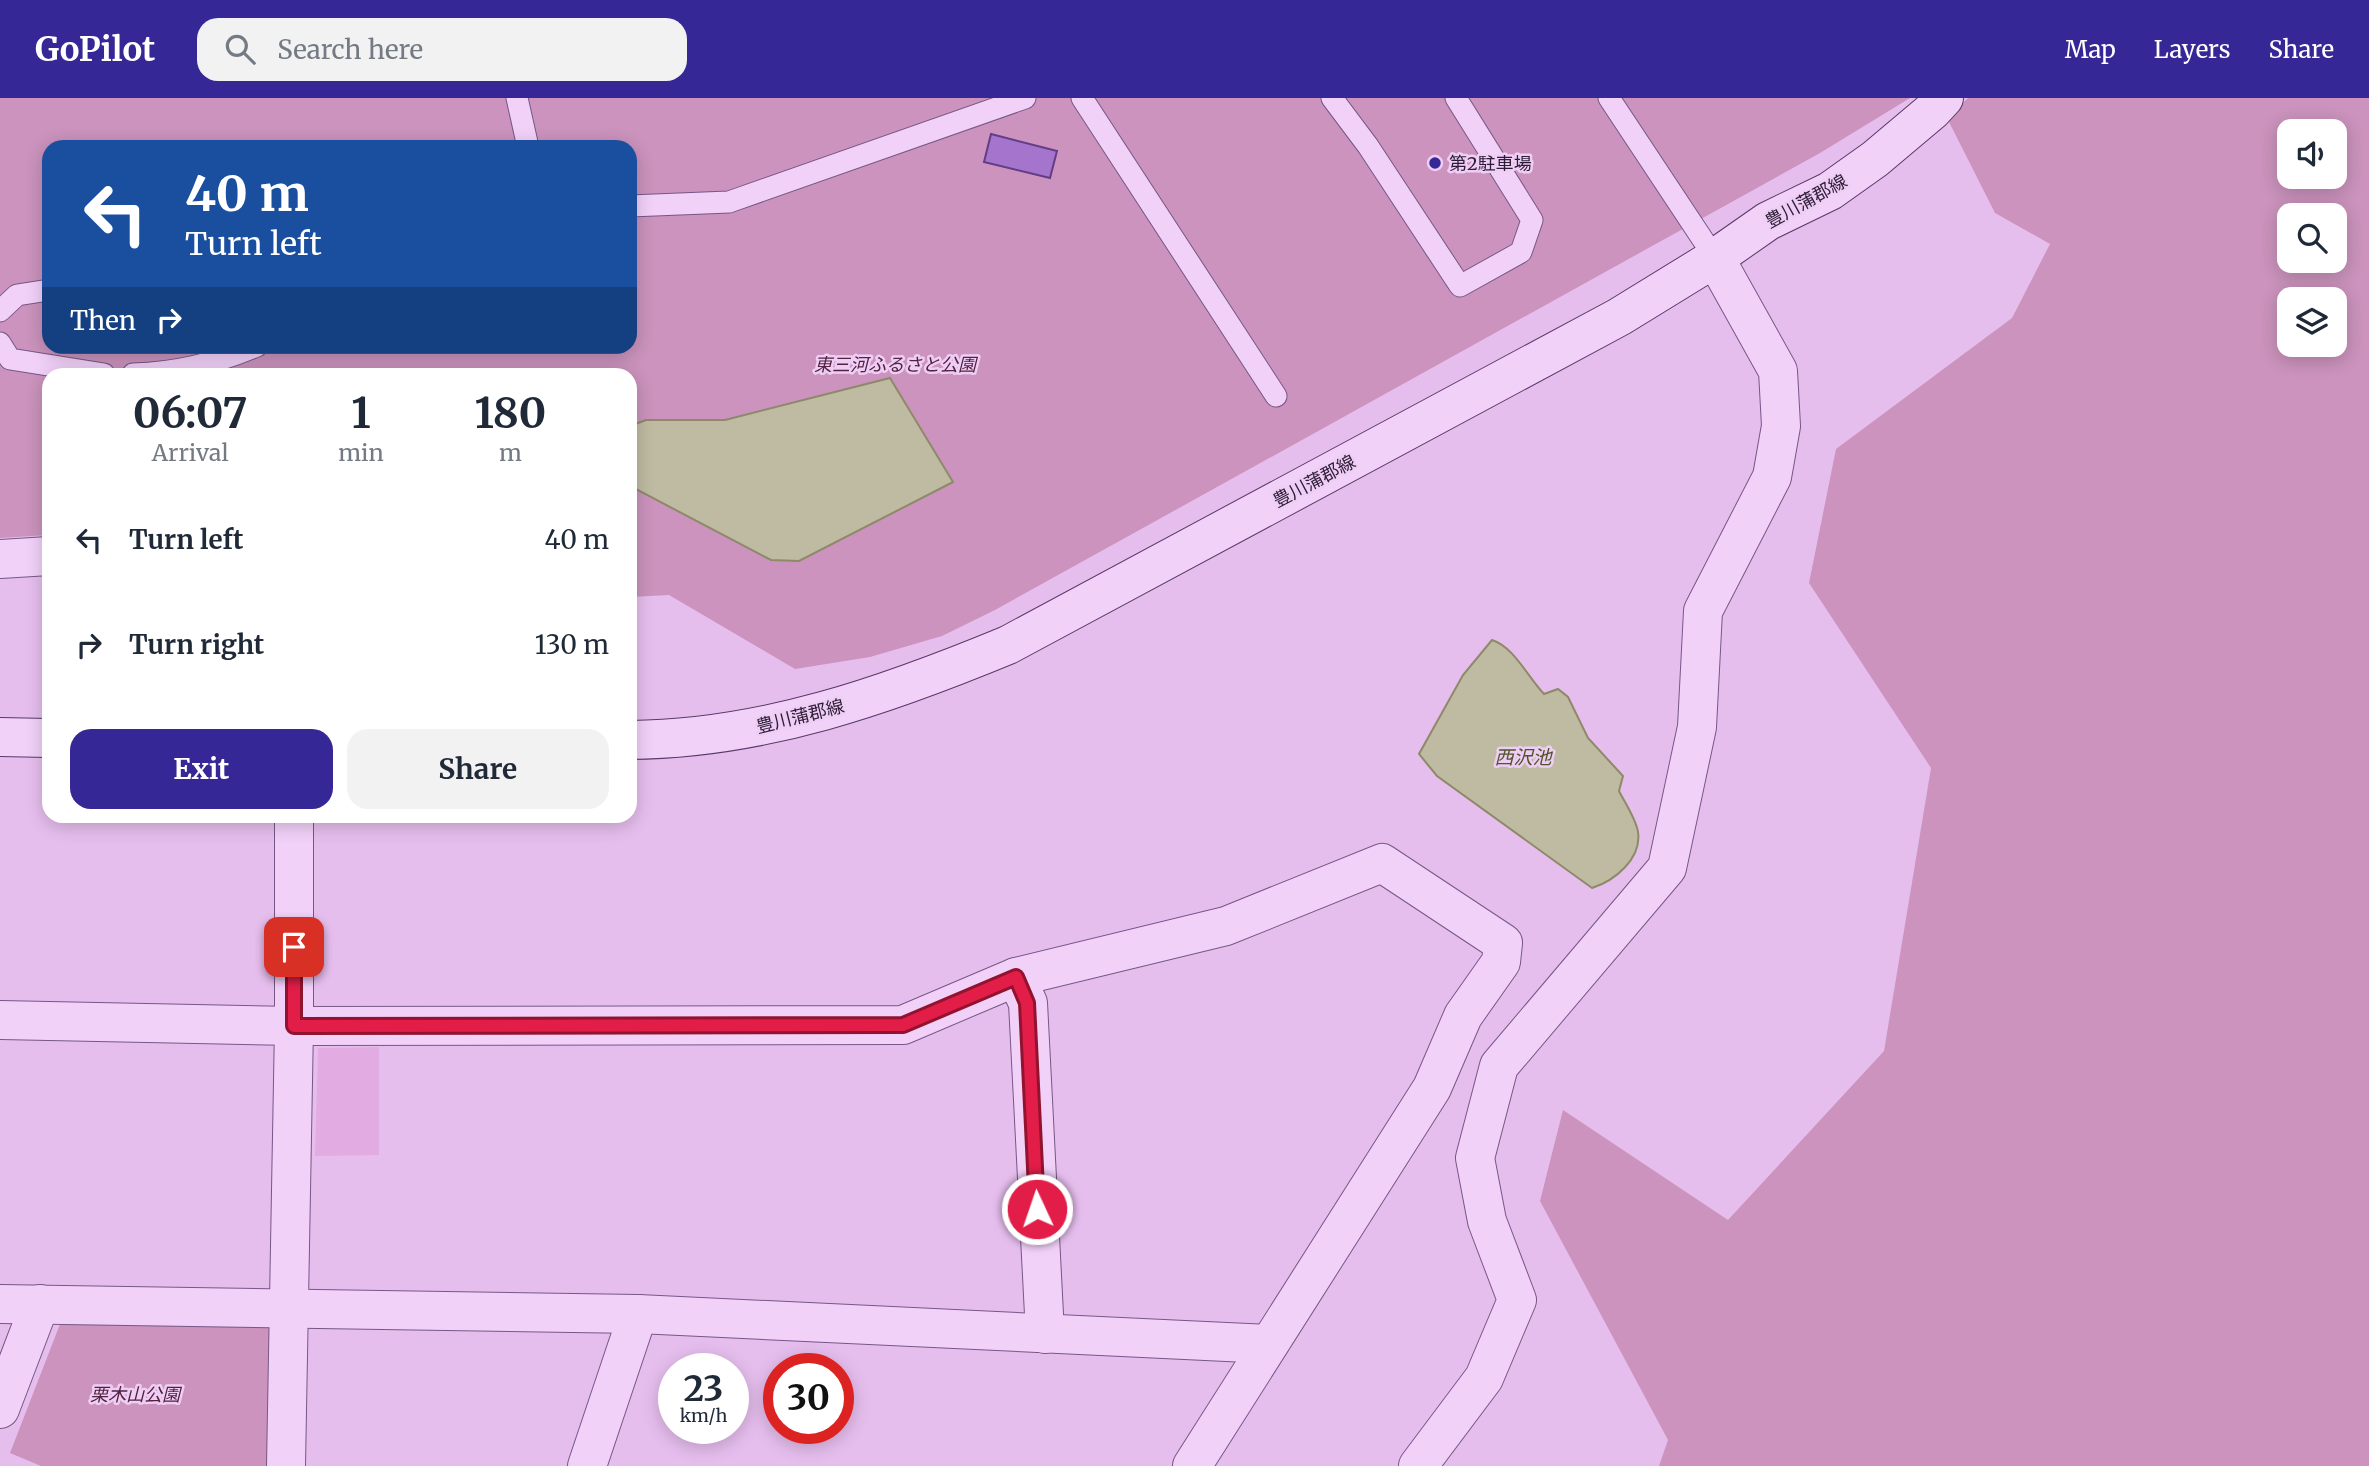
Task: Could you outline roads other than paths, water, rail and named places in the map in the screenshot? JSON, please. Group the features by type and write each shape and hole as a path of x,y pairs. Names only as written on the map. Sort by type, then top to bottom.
{"street":[{"name":"豊川蒲郡線","path":"637,739 727,733 813,715 925,679 1008,645 1619,317 1715,258 1768,221 1830,191 1903,135 1944,98"},
{"path":"1418,1466 1484,1377 1517,1300 1487,1221 1475,1158 1499,1066 1667,868 1698,727 1703,611 1772,477 1782,426 1777,371 1715,258"},
{"path":"0,559 42,556"},
{"path":"0,737 42,738"},
{"path":"286,1466 294,1026 294,823"},
{"path":"0,1020 294,1026 903,1025 1016,977 1226,926 1382,863 1503,943 1501,962 1463,1016 1432,1088 1192,1466"},
{"path":"1016,977 1027,1003 1045,1334"},
{"path":"0,1304 638,1314 1269,1344"},
{"path":"0,1409 40,1304"},
{"path":"587,1466 638,1314"}],"lane":[{"path":"517,98 526,140"},
{"path":"637,206 729,202 1025,98"},
{"path":"1082,98 1276,396"},
{"path":"1332,98 1368,146 1460,286 1521,252 1532,220 1456,98"},
{"path":"1609,98 1715,258"},
{"path":"637,197 660,205"},
{"path":"0,310 18,295 42,291"},
{"path":"3,352 76,368"},
{"path":"188,368 236,354"}],"water":[{"path":"890,378 953,482 799,561 771,560 637,490 637,423 646,420 725,420"},
{"name":"西沢池","path":"1492,640 1514,655 1544,694 1558,689 1568,697 1588,738 1623,776 1619,791 1635,822 1638,842 1636,851 1625,868 1600,885 1592,888 1437,776 1419,754 1463,675"}],"place":[{"name":"第2駐車場","path":"1435,163"}],"park label":[{"name":"東三河ふるさと公園","path":"895,364"},
{"name":"栗木山公園","path":"135,1394"}]}
